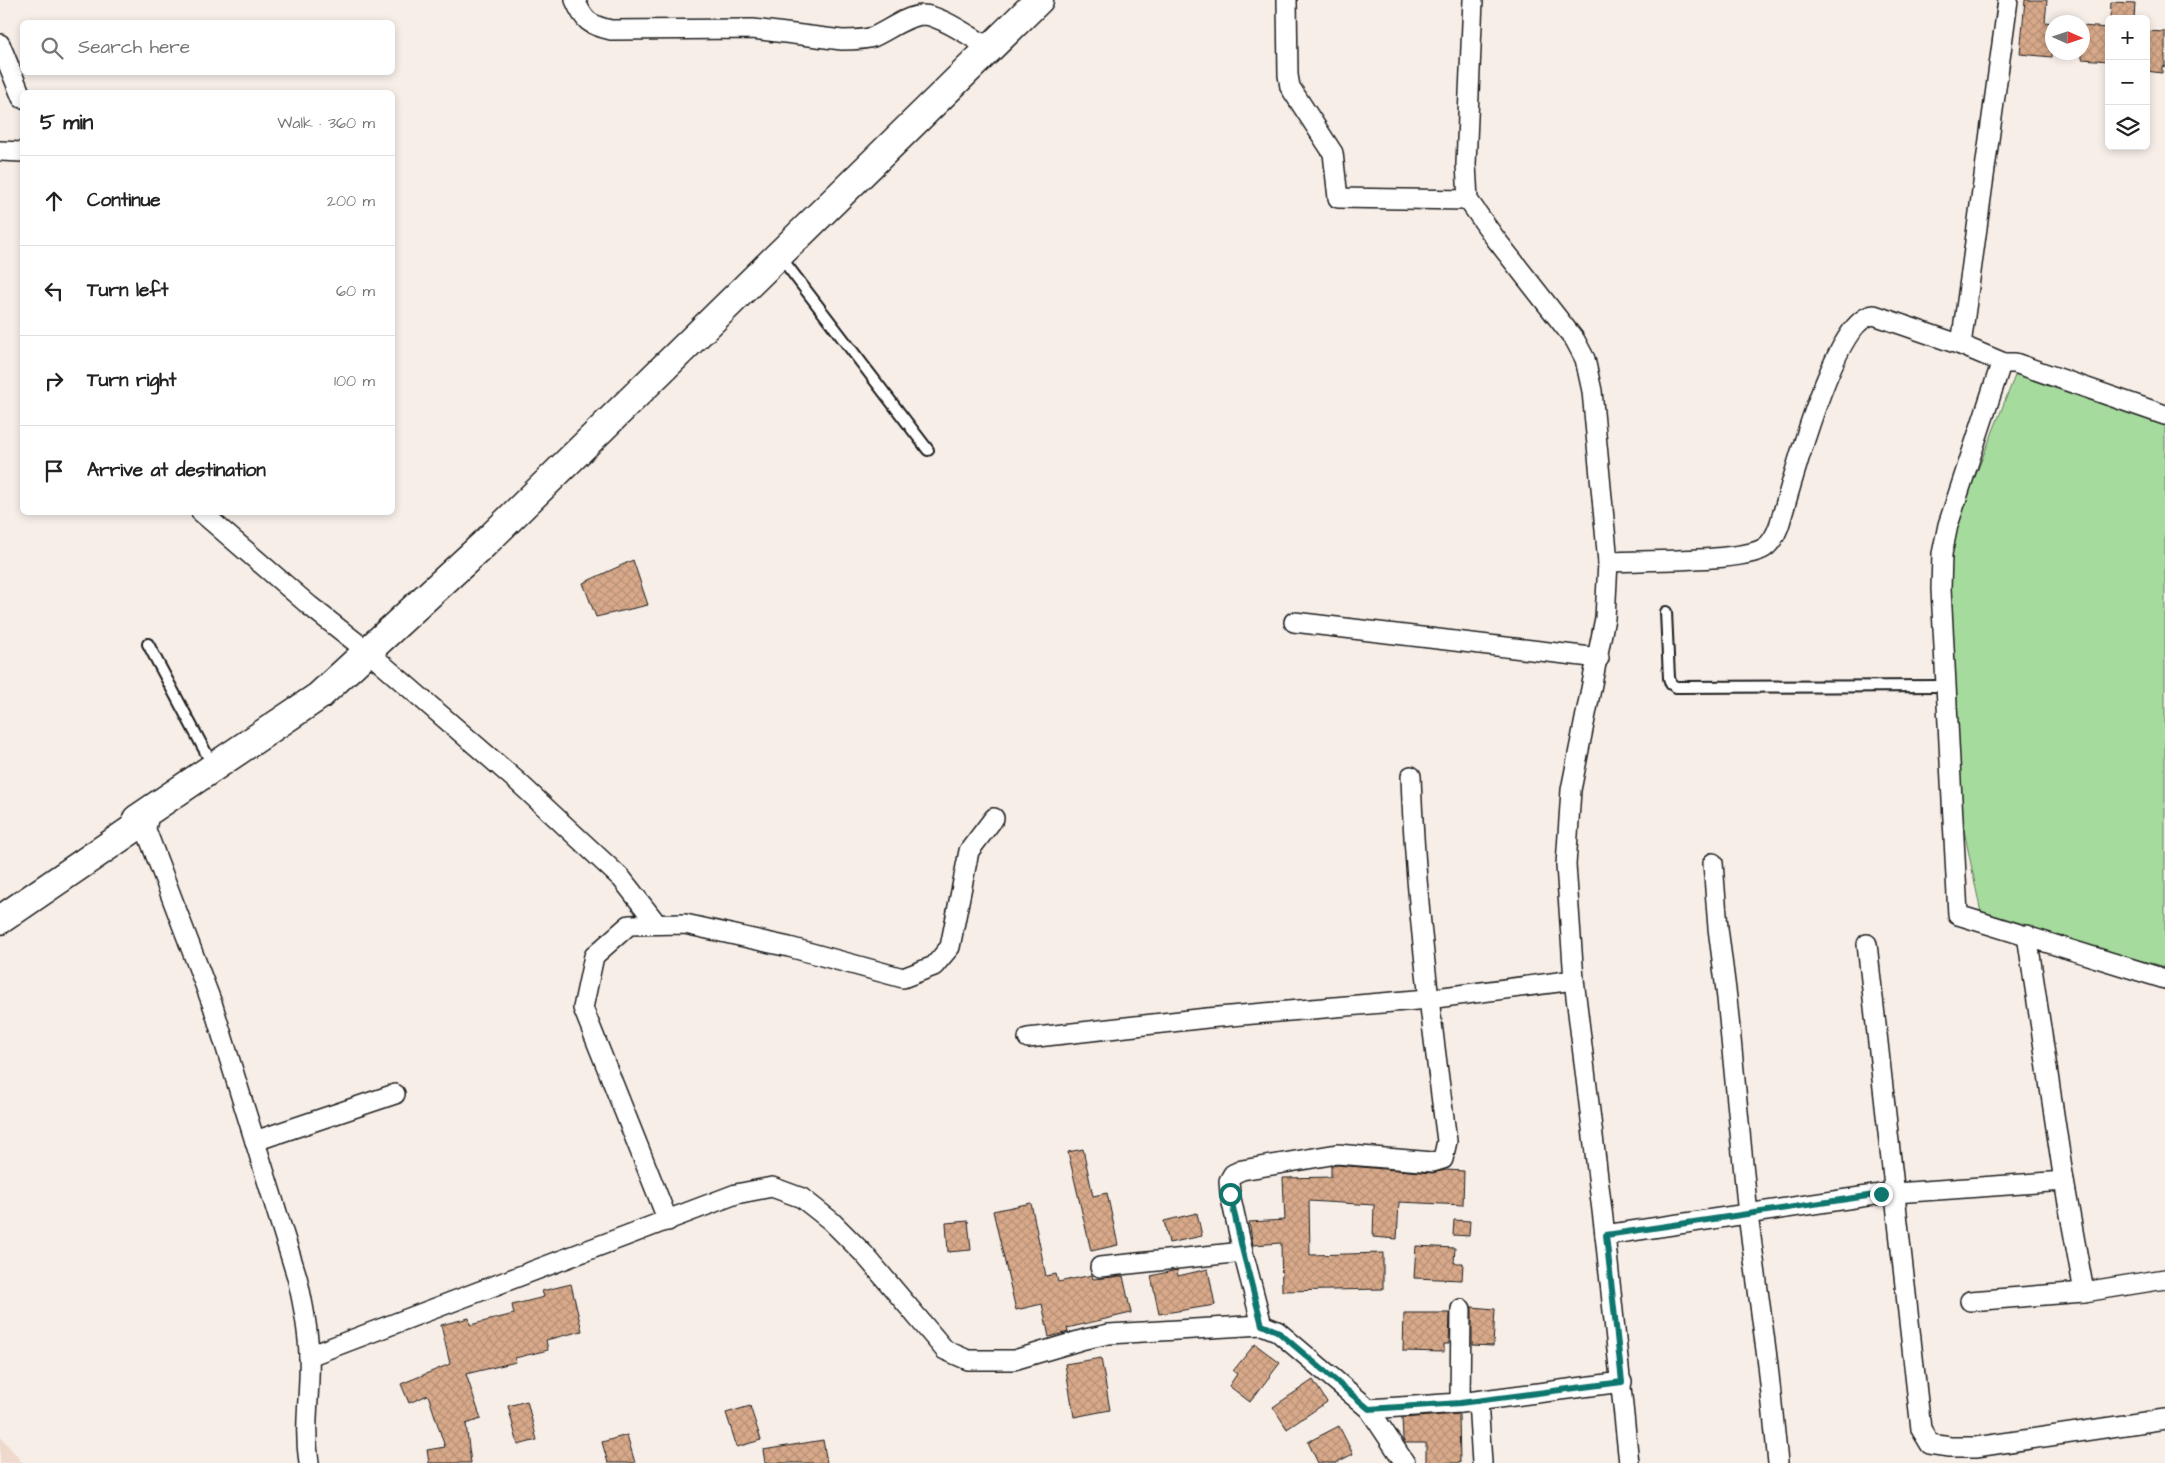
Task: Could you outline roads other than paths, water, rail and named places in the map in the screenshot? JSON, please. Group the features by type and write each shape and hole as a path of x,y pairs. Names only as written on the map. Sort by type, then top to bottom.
{"street":[{"path":"575,0 581,15 594,26 611,30 753,29 842,40 871,38 910,18 924,15 939,19 989,47"},
{"path":"309,1463 305,1421 309,1356 305,1310 297,1277 213,1006 143,822 137,819 319,696 484,544 1039,0"},
{"path":"1286,0 1290,86 1333,153 1338,198 1468,200"},
{"path":"1473,0 1466,164 1468,200 1494,238 1564,323 1585,359 1592,391 1608,562 1605,618 1599,658 1571,790 1567,820 1566,865 1574,980 1606,1235 1629,1463"},
{"path":"1961,345 2008,0"},
{"path":"0,44 20,93"},
{"path":"0,150 20,150"},
{"path":"1608,562 1736,556 1764,548 1774,539 1820,394 1832,363 1859,321 1866,316 1874,315 1961,345 2004,363 2015,363 2165,415"},
{"path":"2004,363 2000,367 1951,516 1942,554 1941,589 1958,915 2165,978"},
{"path":"204,515 310,606 367,651 518,782 622,879 657,924"},
{"path":"1294,622 1599,658"},
{"path":"1262,1325 1230,1194 1229,1181 1233,1174 1242,1170 1337,1154 1433,1162 1443,1159 1447,1141 1428,999 1414,851 1412,776"},
{"path":"668,1220 583,1008 594,956 629,925 685,924 779,944 903,978 934,966 950,946 968,851 994,818"},
{"path":"0,920 143,822"},
{"path":"1713,863 1748,1215 1768,1364 1778,1463"},
{"path":"2027,935 2064,1181 2084,1292"},
{"path":"1867,944 1921,1429 1930,1444 1976,1455 2165,1419"},
{"path":"1028,1038 1207,1018 1428,999 1574,980"},
{"path":"256,1141 395,1094"},
{"path":"1606,1235 1895,1193 2064,1181"},
{"path":"309,1356 736,1194 772,1187 802,1198 831,1221 864,1254 945,1350 968,1360 1014,1360 1085,1339 1109,1334 1262,1325 1277,1331 1369,1409 1405,1463"},
{"path":"1100,1267 1243,1252"},
{"path":"1970,1301 2084,1292 2165,1280"},
{"path":"1461,1309 1469,1402 1482,1463"},
{"path":"1369,1409 1469,1402 1622,1382"}],"lane":[{"path":"778,254 928,450"},
{"path":"1666,612 1669,678 1671,684 1676,687 1946,686"},
{"path":"148,644 213,767"}]}
